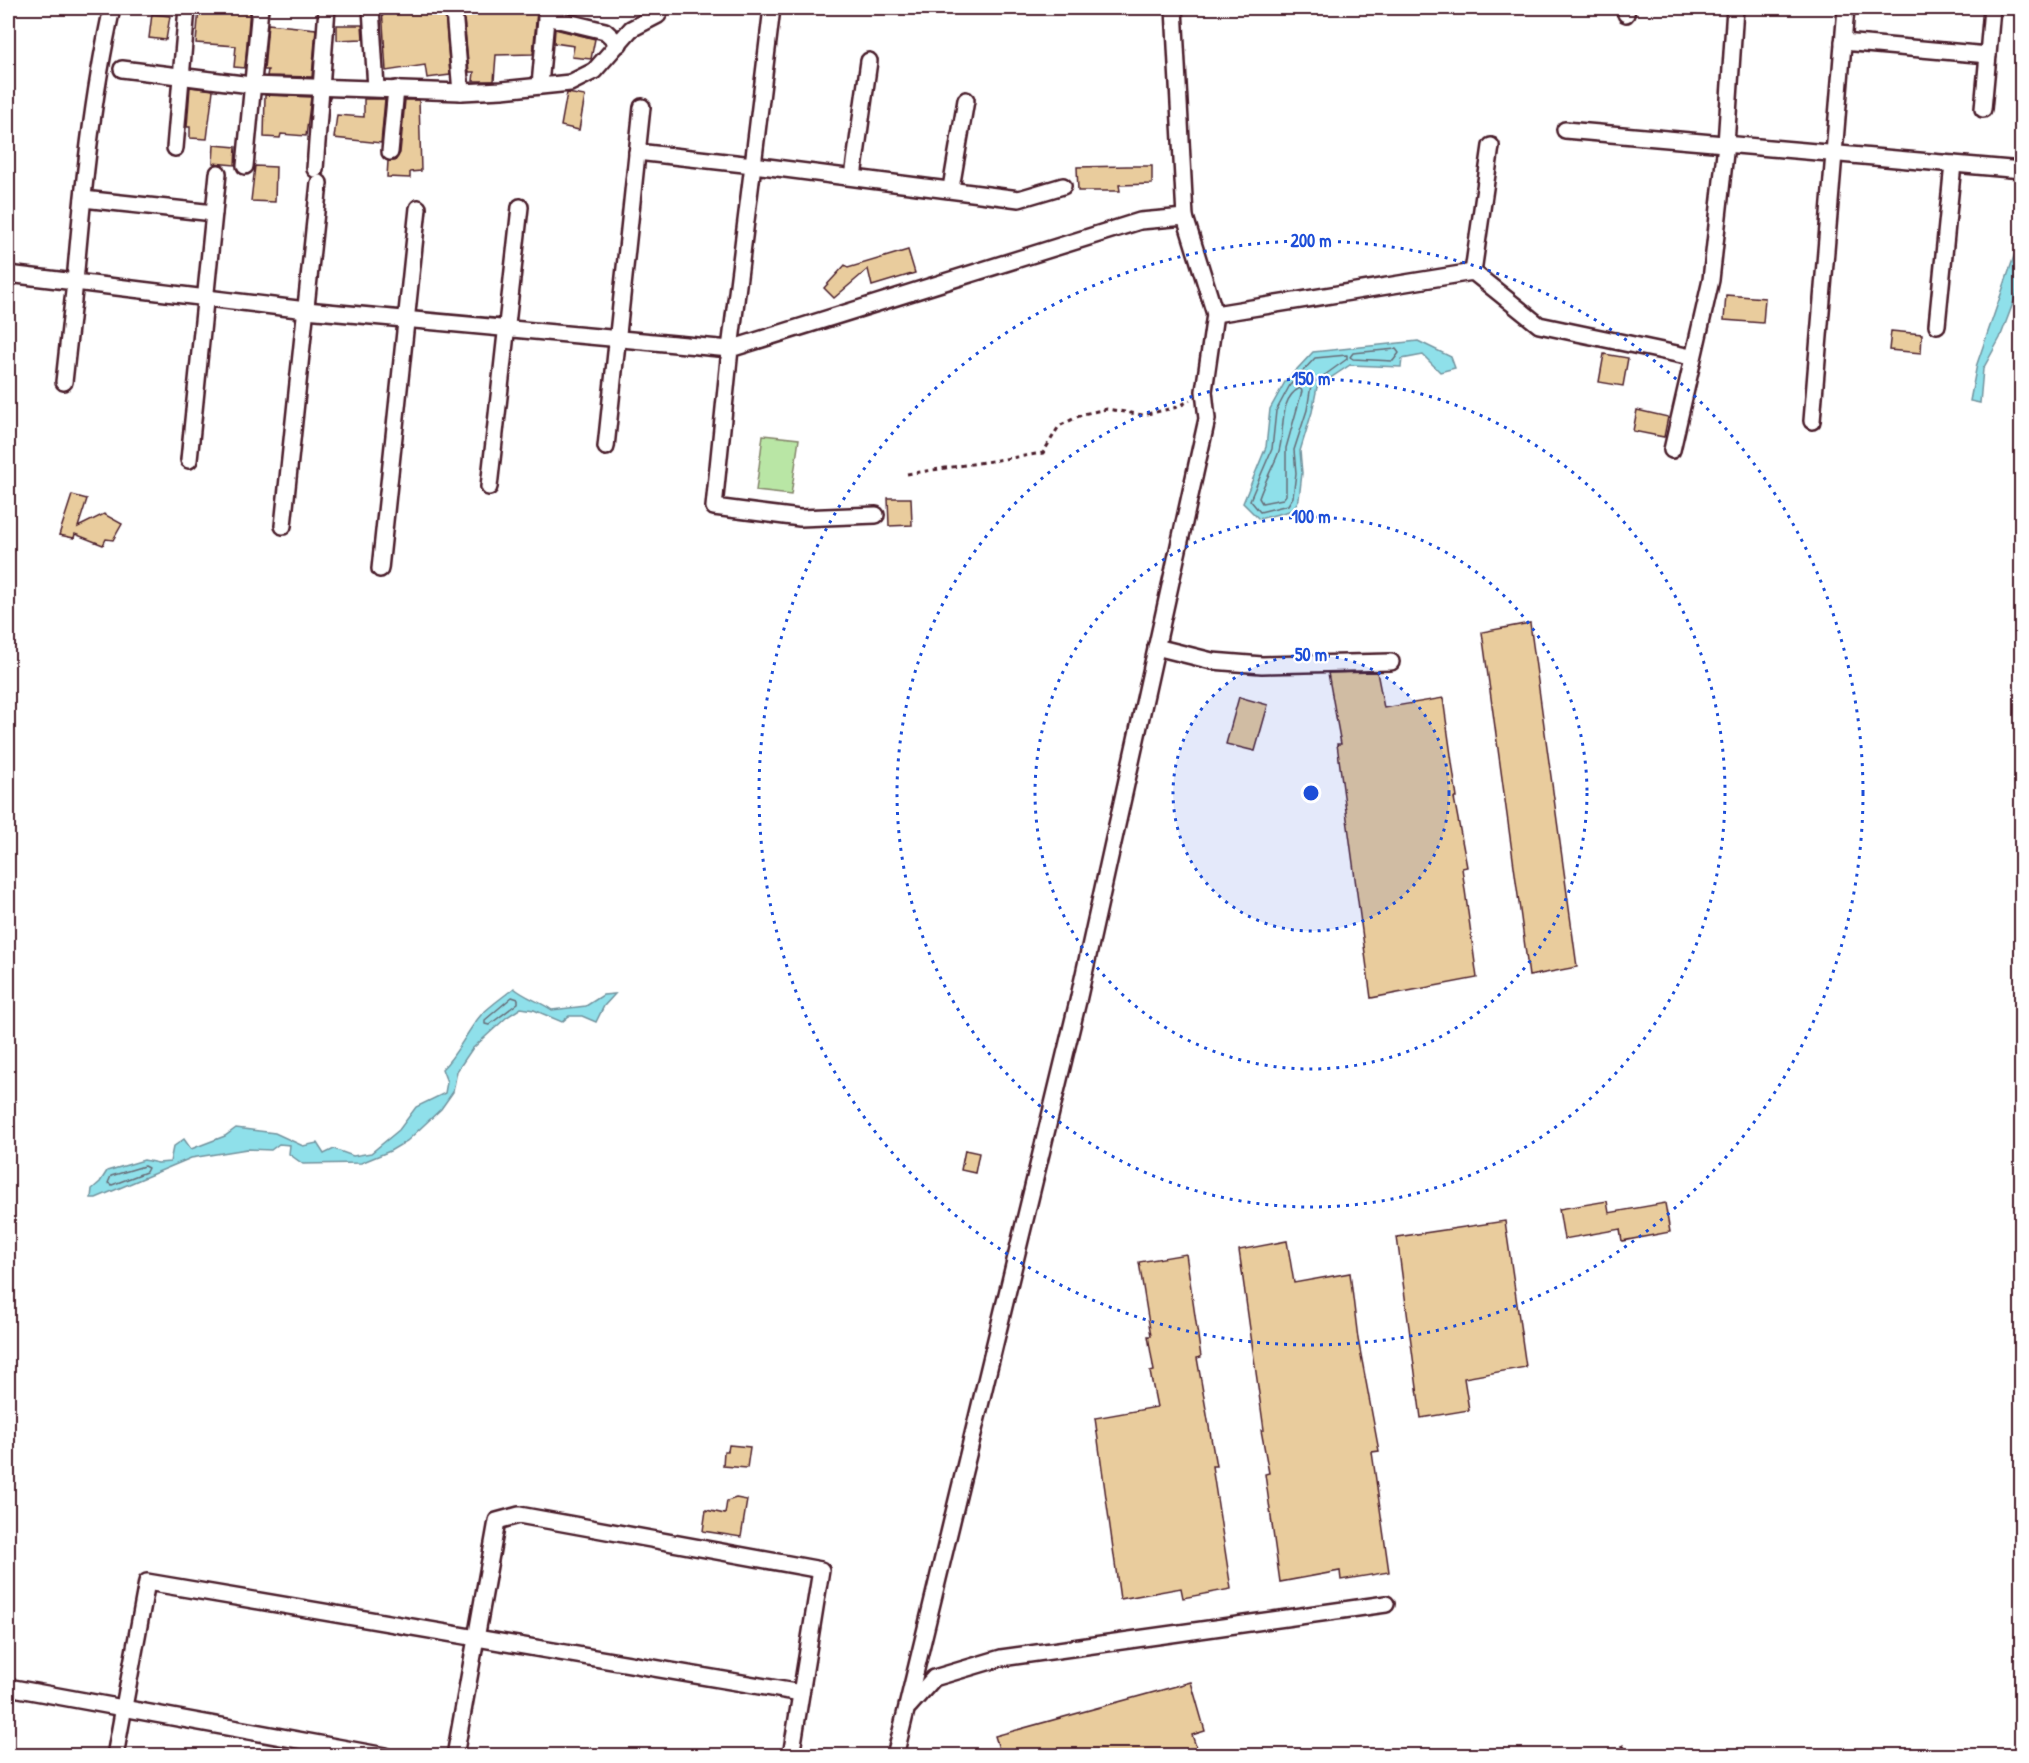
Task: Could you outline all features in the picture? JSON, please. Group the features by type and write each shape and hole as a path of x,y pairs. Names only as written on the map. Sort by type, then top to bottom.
{"street":[{"path":"64,382 92,114 112,8"},
{"path":"175,148 187,8"},
{"path":"245,165 260,8"},
{"path":"283,526 306,310 327,8"},
{"path":"371,8 376,88"},
{"path":"122,69 251,85 461,92 570,82 594,71 631,29 658,15 660,8"},
{"path":"772,8 730,349 714,507 800,518 876,515"},
{"path":"895,1755 1078,1001 1207,419 1204,391 1215,314 1185,217 1174,8"},
{"path":"1671,450 1691,357 1711,280 1726,144 1735,8"},
{"path":"1812,421 1832,155 1846,8"},
{"path":"1983,109 1992,8"},
{"path":"454,11 461,92"},
{"path":"540,85 546,12 605,31 619,44"},
{"path":"1843,42 1988,55"},
{"path":"853,177 868,61"},
{"path":"390,152 396,89"},
{"path":"951,188 966,100"},
{"path":"606,447 642,107"},
{"path":"1565,130 2022,170"},
{"path":"1473,272 1491,146"},
{"path":"637,152 951,188 1019,199 1063,186"},
{"path":"1937,325 1953,164"},
{"path":"189,460 218,173"},
{"path":"82,199 214,213"},
{"path":"489,487 520,207"},
{"path":"380,569 418,208"},
{"path":"8,274 306,310 405,317 616,340 730,349 1140,221 1185,217"},
{"path":"1215,314 1473,272 1539,325 1691,357"},
{"path":"1156,647 1212,661 1262,665 1391,662"},
{"path":"455,1755 497,1521 519,1515 821,1570 791,1755"},
{"path":"114,1755 147,1582 476,1635 801,1693"},
{"path":"907,1709 934,1678 1001,1658 1386,1604"},
{"path":"8,1687 385,1755"}],"path":[{"path":"907,474 1043,453 1059,426 1083,414 1107,409 1143,415 1178,407 1204,391"},
{"path":"1622,1745 1630,1755"}],"green space":[{"path":"763,435 799,439 791,495 756,491"}],"water":[{"path":"2021,236 2021,282 2000,338 1983,369 1980,403 1970,401 1977,364"},
{"path":"1418,341 1451,357 1455,368 1440,372 1423,355 1402,359 1401,367 1350,365 1317,387 1300,451 1302,473 1299,499 1293,510 1259,519 1243,503 1266,447 1270,409 1285,382 1313,352"},
{"path":"514,988 552,1010 586,1006 603,995 615,994 604,1006 596,1022 582,1016 569,1016 562,1022 534,1010 521,1008 507,1017 472,1049 457,1071 453,1092 441,1109 407,1141 361,1163 303,1164 289,1154 290,1145 279,1144 271,1150 247,1149 191,1158 96,1198 91,1198 92,1189 107,1171 144,1160 158,1163 170,1162 173,1147 184,1139 191,1149 225,1136 236,1128 275,1133 303,1146 317,1143 324,1154 334,1149 353,1156 371,1153 399,1130 416,1107 445,1093 447,1082 442,1069 453,1057 481,1015"}],"building":[{"path":"199,8 250,8 245,68 234,67 236,46 196,43"},
{"path":"382,8 445,8 450,75 427,78 425,65 386,71"},
{"path":"463,8 537,11 533,54 496,55 494,81 473,81 474,72 469,72"},
{"path":"152,14 170,16 166,40 149,38"},
{"path":"268,24 316,29 312,77 267,76 268,70 264,70"},
{"path":"337,25 362,25 363,39 337,40"},
{"path":"555,29 595,39 591,59 572,57 574,46 554,43"},
{"path":"190,87 213,90 207,139 190,138 190,127 187,127"},
{"path":"567,93 585,96 579,130 561,126"},
{"path":"265,95 311,97 306,136 281,134 280,138 264,137"},
{"path":"364,99 385,99 381,143 334,138 337,115 364,117"},
{"path":"405,100 419,100 421,171 410,172 410,178 387,177 388,161 395,161 400,153"},
{"path":"214,145 236,147 235,165 213,163"},
{"path":"255,166 276,167 275,202 251,201"},
{"path":"1152,166 1152,184 1119,185 1120,191 1078,191 1077,167"},
{"path":"908,250 915,273 872,286 868,269 834,298 824,288 845,265 848,268"},
{"path":"1726,295 1765,298 1763,323 1724,320"},
{"path":"1891,331 1922,334 1921,353 1889,350"},
{"path":"1604,354 1628,358 1623,386 1599,382"},
{"path":"1637,410 1668,417 1664,437 1633,431"},
{"path":"72,495 87,499 78,527 104,514 122,524 113,540 106,539 103,545 75,534 74,538 59,535"},
{"path":"888,498 911,498 912,525 889,526"},
{"path":"1530,623 1577,967 1529,976 1482,632"},
{"path":"1377,672 1384,708 1443,698 1457,798 1454,798 1467,867 1462,868 1477,978 1371,998 1337,744 1341,744 1328,673"},
{"path":"1239,697 1268,705 1255,751 1226,744"},
{"path":"965,1150 979,1153 975,1173 961,1170"},
{"path":"1607,1201 1609,1213 1665,1203 1670,1232 1622,1241 1620,1229 1564,1239 1559,1209"},
{"path":"1505,1221 1526,1367 1464,1378 1469,1410 1421,1418 1397,1237"},
{"path":"1287,1241 1294,1283 1350,1273 1358,1339 1379,1451 1372,1452 1389,1572 1341,1580 1340,1571 1280,1582 1265,1474 1269,1473 1261,1430 1264,1430 1239,1250"},
{"path":"1186,1254 1201,1357 1197,1358 1216,1466 1212,1466 1231,1589 1183,1598 1181,1588 1120,1599 1095,1418 1157,1407 1150,1372 1154,1371 1148,1336 1151,1336 1139,1262"},
{"path":"729,1445 750,1447 747,1468 723,1466 724,1451 728,1451"},
{"path":"736,1498 747,1500 741,1537 703,1531 706,1510 725,1514 727,1501"},
{"path":"1191,1682 1205,1731 1192,1735 1199,1755 1001,1755 995,1736"}]}
